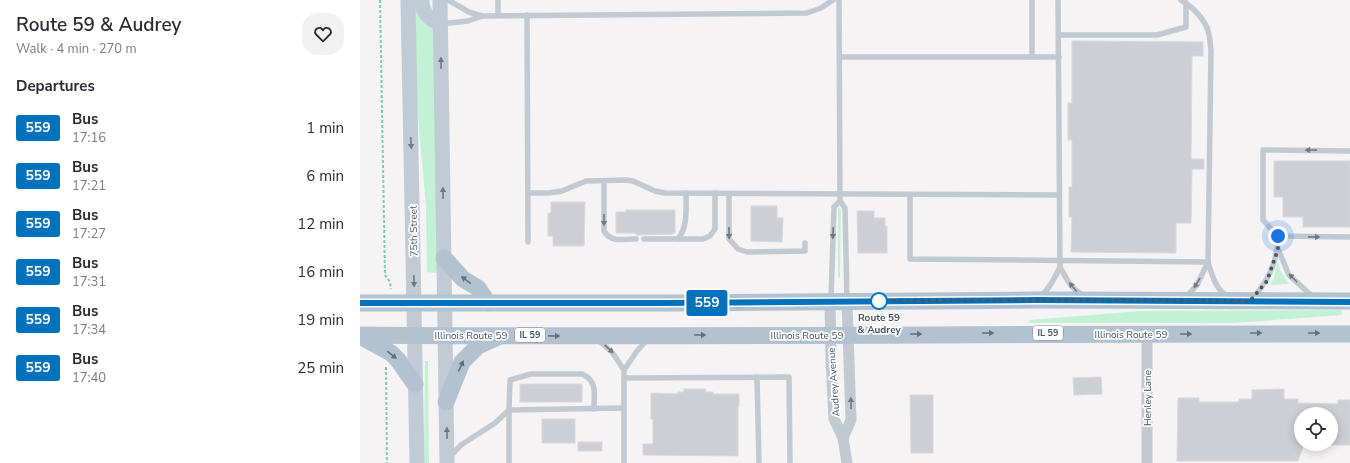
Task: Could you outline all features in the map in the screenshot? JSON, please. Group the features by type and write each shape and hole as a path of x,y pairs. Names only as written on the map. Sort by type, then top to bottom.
{"main road":[{"name":"75th Street","path":"408,0 417,463"},
{"path":"422,0 422,6 426,14 432,20 440,24"},
{"path":"440,0 447,461"},
{"path":"444,258 463,279 478,288 488,303"},
{"path":"360,303 1036,300 1350,302"},
{"name":"Illinois Route 59","path":"360,335 652,336 830,334 1350,334"},
{"path":"360,335 391,353 398,360 415,384"},
{"path":"446,402 462,362 478,346 502,335"}],"street":[{"name":"Audrey Avenue","path":"830,302 834,419 843,438 847,463"},
{"name":"Audrey Avenue","path":"843,438 851,420 847,302"},
{"name":"Henley Lane","path":"1147,334 1147,463"}],"lane":[{"path":"448,0 469,12 482,16 808,14 833,0"},
{"path":"498,0 498,16"},
{"path":"839,0 840,197 845,208 847,302"},
{"path":"1032,0 1032,57"},
{"path":"1036,300 1042,295 1056,277 1060,267 1058,0"},
{"path":"1059,35 1157,35 1186,27 1183,1"},
{"path":"1183,1 1201,17 1209,32 1211,50 1208,262 1215,285 1221,292 1233,301"},
{"path":"527,15 529,193 528,242"},
{"path":"440,24 468,21 482,16"},
{"path":"840,57 1059,57"},
{"path":"1250,301 1267,281 1278,249 1278,236 1263,220 1263,150 1350,151"},
{"path":"529,193 562,192 586,180 633,180 655,191 665,193 840,197 910,195 1059,195"},
{"path":"604,180 604,231 611,239 636,239"},
{"path":"678,238 684,230 685,225 686,193"},
{"path":"644,239 703,239 710,236 715,229 715,193"},
{"path":"729,194 729,239 738,249 747,252 805,251 805,243"},
{"path":"910,195 910,259 1208,262"},
{"path":"830,302 834,207 840,197"},
{"path":"1278,236 1350,237"},
{"path":"1278,249 1289,275 1318,301"},
{"path":"1180,300 1187,296 1197,285 1208,262"},
{"path":"1060,267 1071,286 1077,292 1092,300"},
{"path":"586,336 601,342 612,352 624,370"},
{"path":"624,463 624,370 636,351 652,336"},
{"path":"509,463 510,380 531,374 582,374 588,377 592,382 594,409"},
{"path":"757,377 758,463"},
{"path":"624,378 789,377 790,463"},
{"path":"447,461 461,446 496,423 509,410 624,408"}],"path":[{"path":"380,0 385,275 390,282"},
{"path":"386,364 387,463"}],"green space":[{"path":"415,0 434,26 438,264 436,273 427,272 426,207 417,106"},
{"path":"838,208 841,209 840,278 838,277"},
{"path":"1277,262 1289,284 1270,285 1274,278"},
{"path":"1341,310 1342,315 1233,323 1030,323 1029,320 1141,311"},
{"path":"425,361 428,361 429,463 424,463"}],"building":[{"path":"1072,41 1203,42 1203,56 1192,56 1191,159 1204,159 1204,169 1192,169 1191,223 1176,223 1176,253 1071,252 1072,217 1069,217 1069,187 1072,187 1072,140 1068,140 1068,103 1072,103"},
{"path":"1274,161 1350,161 1350,227 1303,227 1303,217 1283,217 1283,197 1274,197"},
{"path":"551,202 585,202 584,246 553,246 553,236 548,236 548,213 551,213"},
{"path":"751,206 777,206 777,218 783,218 782,242 751,241"},
{"path":"626,210 675,210 675,233 636,235 636,233 616,233 616,212 626,212"},
{"path":"857,211 874,211 874,218 885,218 885,226 887,226 887,253 858,253"},
{"path":"1101,377 1102,394 1074,395 1073,378"},
{"path":"520,384 582,384 582,402 520,402"},
{"path":"684,389 706,389 706,392 713,392 713,394 739,394 738,456 643,455 643,444 653,444 651,393 678,394 678,392 684,392"},
{"path":"1284,389 1284,399 1298,399 1298,403 1338,404 1338,400 1350,400 1350,445 1338,445 1338,407 1294,407 1294,451 1302,451 1298,461 1177,461 1178,398 1199,398 1199,402 1239,402 1239,399 1252,399 1252,390"},
{"path":"910,395 933,395 933,453 911,453"},
{"path":"542,419 575,419 575,443 542,443"},
{"path":"578,442 602,442 602,451 578,451"}],"bus line":[{"name":"559","path":"360,303 663,303 1036,300 1350,302"}],"place":[{"name":"Route 59 & Audrey","path":"879,301"}],"route":[{"path":"879,301 1250,301 1267,281 1278,249 1278,236"}]}
